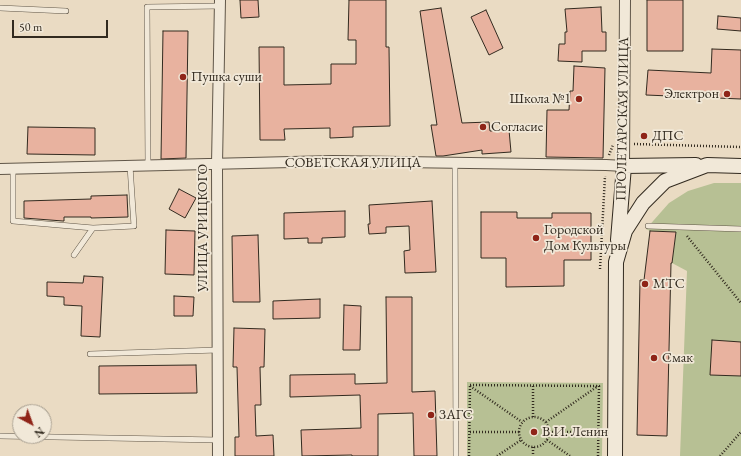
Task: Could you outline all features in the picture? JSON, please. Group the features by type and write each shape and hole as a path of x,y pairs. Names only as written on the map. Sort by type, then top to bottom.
{"main road":[{"name":"СОВЕТСКАЯ УЛИЦА","path":"665,181 707,165"},
{"name":"СОВЕТСКАЯ УЛИЦА","path":"624,166 741,166"},
{"name":"ПРОЛЕТАРСКАЯ УЛИЦА","path":"615,456 616,262 624,166"},
{"name":"ПРОЛЕТАРСКАЯ УЛИЦА","path":"616,262 625,231 643,203 665,181"}],"street":[{"name":"ПРОЛЕТАРСКАЯ УЛИЦА","path":"624,166 625,0"},
{"name":"УЛИЦА УРИЦКОГО","path":"218,456 217,164 220,3"},
{"name":"СОВЕТСКАЯ УЛИЦА","path":"0,169 333,161 624,166"}],"lane":[{"path":"148,166 147,8 220,3"},
{"path":"0,8 66,11"},
{"path":"455,164 456,456"},
{"path":"13,169 12,221 93,228 134,226 130,166"},
{"path":"648,226 741,228"},
{"path":"74,255 93,228"},
{"path":"90,354 218,350"},
{"path":"0,436 218,440"}],"path":[{"path":"680,227 741,303"},
{"path":"470,386 599,386"},
{"path":"470,386 522,422"},
{"path":"470,386 470,456"},
{"path":"533,386 533,417"},
{"path":"546,422 599,386"},
{"path":"598,456 599,386"},
{"path":"533,417 540,418 546,422 549,432 547,440 541,445 533,447 526,445 521,440 519,432 522,422 527,418 533,417"},
{"path":"470,432 519,432"},
{"path":"549,432 598,432"},
{"path":"720,456 741,432"},
{"path":"498,456 521,440"},
{"path":"547,440 570,456"},
{"path":"533,447 533,456"}],"green space":[{"path":"714,183 741,183 741,456 680,456 687,271 672,263 676,232 650,231 646,229 669,203 688,191"},
{"path":"467,382 603,383 602,456 467,456"}],"building":[{"path":"240,0 258,0 259,17 241,18"},
{"path":"349,0 386,0 386,47 389,47 390,126 353,127 353,137 330,138 330,128 284,129 285,140 260,140 259,47 284,47 284,85 331,84 331,64 356,64 356,40 348,40"},
{"path":"647,0 683,0 683,51 647,51"},
{"path":"601,7 602,32 606,32 606,51 582,51 582,62 558,61 559,44 565,44 565,32 567,32 565,9"},
{"path":"441,8 462,123 489,122 490,131 509,130 511,152 482,154 482,150 436,156 431,125 437,125 420,11"},
{"path":"486,10 503,48 489,55 471,17"},
{"path":"718,16 741,18 741,31 717,29"},
{"path":"163,31 188,31 186,158 161,159"},
{"path":"712,49 741,50 741,99 646,95 648,70 711,73"},
{"path":"574,66 605,68 603,158 546,157 547,110 569,110 570,91 573,91"},
{"path":"28,127 95,128 95,155 27,154"},
{"path":"179,189 196,198 185,218 169,209"},
{"path":"127,195 128,217 64,217 64,221 24,218 24,201 91,199 91,196"},
{"path":"432,201 436,272 405,273 404,251 410,250 409,226 386,227 386,233 369,234 369,205"},
{"path":"345,211 345,237 322,238 322,243 308,243 308,238 284,239 284,213"},
{"name":"Городской Дом Культуры","path":"481,212 517,212 517,218 552,218 552,213 591,213 591,260 564,260 564,286 506,287 506,258 481,258"},
{"path":"166,230 195,231 194,275 165,274"},
{"name":"Смак","path":"650,231 676,232 671,263 667,436 637,435 640,280 644,280"},
{"path":"258,235 260,302 233,302 232,236"},
{"path":"84,276 103,277 100,337 81,336 82,306 64,305 64,297 47,296 47,282 83,283"},
{"path":"174,296 194,297 193,316 174,316"},
{"path":"386,297 412,297 412,392 435,391 437,456 414,456 413,413 378,414 378,456 302,456 301,430 361,428 360,395 290,397 290,375 355,374 355,384 387,383"},
{"path":"320,299 320,318 273,319 273,301"},
{"path":"344,305 361,306 360,350 343,350"},
{"path":"234,328 265,329 264,367 260,367 261,405 255,405 256,436 273,435 274,456 235,456 235,437 239,437 237,367 233,367"},
{"path":"712,340 741,342 741,376 710,375"},
{"path":"196,365 197,393 99,394 99,366"}],"place":[{"name":"Пушка суши","path":"183,77"},
{"name":"Электрон","path":"727,94"},
{"name":"Школа №1","path":"579,99"},
{"name":"Согласие","path":"483,127"},
{"name":"ДПС","path":"644,136"},
{"name":"Городской Дом Культуры","path":"536,238"},
{"name":"МТС","path":"645,284"},
{"name":"Смак","path":"654,358"},
{"name":"ЗАГС","path":"431,415"},
{"name":"В.И. Ленин","path":"534,432"}]}
